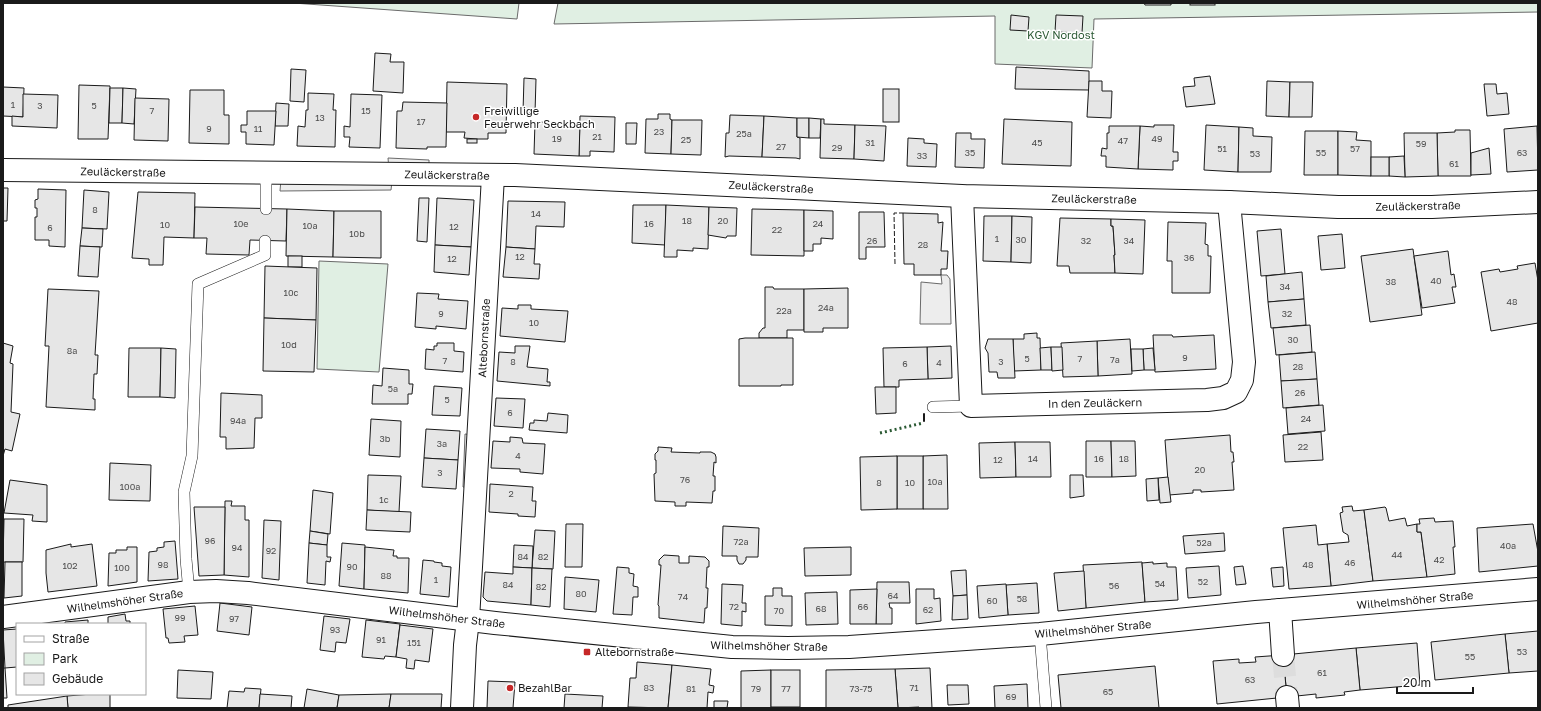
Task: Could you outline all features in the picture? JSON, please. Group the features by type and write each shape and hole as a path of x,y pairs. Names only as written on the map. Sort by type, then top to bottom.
{"street":[{"name":"Zeuläckerstraße","path":"3,170 493,176 515,175 962,196 1229,202 1338,207 1432,207 1538,202"},
{"name":"Altebornstraße","path":"462,708 493,176"},
{"path":"962,196 971,406"},
{"name":"In den Zeuläckern","path":"971,406 1207,400 1224,398 1236,392 1242,380 1244,362 1229,202"},
{"name":"Wilhelmshöher Straße","path":"3,617 189,592 216,591 248,593 468,620 732,647 849,647 1040,634 1280,610 1538,589"},
{"path":"1280,610 1283,655"}],"lane":[{"path":"266,173 266,209"},
{"path":"189,592 186,559 184,492 192,456 198,284 265,255 265,241"},
{"path":"933,407 971,406"},
{"path":"1040,634 1046,708"}],"green space":[{"path":"293,3 519,3 517,19"},
{"name":"KGV Nordost","path":"558,3 1538,3 1538,12 1094,19 1092,68 995,64 995,16 554,24"},
{"path":"319,261 388,264 379,372 317,369"}],"shaded area":[{"path":"388,158 429,160 429,172 389,170"},
{"path":"281,179 392,181 391,190 280,191"},
{"path":"941,275 947,275 950,279 951,324 920,324 921,282 942,284"},
{"path":"465,434 473,435 470,488 463,487"}],"building":[{"path":"1144,3 1171,3 1171,5 1145,5"},
{"path":"1190,3 1215,3 1215,5 1190,5"},
{"path":"1011,15 1029,17 1028,31 1010,30"},
{"path":"1056,15 1083,16 1082,33 1055,32"},
{"path":"375,53 391,54 390,62 404,62 403,93 373,91"},
{"path":"1016,67 1089,71 1089,90 1015,89"},
{"path":"291,69 306,70 304,102 290,101"},
{"path":"1210,76 1215,104 1186,107 1183,87 1195,86 1194,78"},
{"path":"524,78 536,79 535,113 523,112"},
{"path":"1089,81 1102,81 1102,91 1112,91 1111,118 1087,117"},
{"path":"1267,81 1290,82 1289,117 1266,116"},
{"name":"Freiwillige Feuerwehr Seckbach","path":"447,82 507,84 506,133 488,133 488,139 477,139 464,138 465,132 446,132"},
{"path":"1290,82 1313,82 1312,117 1289,117"},
{"path":"1484,84 1496,84 1497,94 1507,93 1509,114 1487,116"},
{"path":"79,85 110,86 108,139 78,139"},
{"path":"3,87 24,88 23,117 3,116"},
{"path":"110,88 123,88 122,123 109,123"},
{"path":"123,88 136,89 134,124 122,123"},
{"path":"883,89 899,89 899,122 883,122"},
{"path":"190,90 224,90 224,115 229,115 229,144 189,143"},
{"path":"308,93 334,94 333,110 336,110 335,147 297,146 298,126 305,127 306,110 308,110"},
{"path":"23,94 58,95 57,128 12,126 12,116 23,117"},
{"path":"351,94 382,95 380,148 349,147 350,137 344,137 344,126 350,127"},
{"path":"135,98 169,99 168,141 134,140"},
{"path":"403,102 447,103 446,147 427,147 427,149 396,148 397,111 402,111"},
{"path":"276,103 289,104 288,126 275,126"},
{"path":"247,111 276,111 274,145 246,144 246,132 241,132 241,125 247,125"},
{"path":"658,114 670,114 670,119 672,120 671,154 645,153 646,119 658,119"},
{"path":"730,115 764,116 762,157 725,157 726,133 729,133"},
{"path":"580,116 615,117 614,152 590,151 590,156 579,156"},
{"path":"764,116 797,118 797,137 800,138 800,159 762,157"},
{"path":"797,118 809,118 809,138 797,137"},
{"path":"809,118 821,119 820,138 809,138"},
{"path":"821,119 824,119 824,124 855,125 854,159 820,158"},
{"path":"1004,119 1072,122 1071,166 1002,164"},
{"path":"672,120 702,120 701,155 671,154"},
{"path":"535,122 580,123 579,156 534,154"},
{"path":"626,123 637,123 636,144 626,144"},
{"path":"855,125 886,126 884,161 854,159"},
{"path":"1154,125 1174,125 1173,152 1178,152 1178,161 1173,161 1173,170 1138,169 1140,126 1154,127"},
{"path":"1206,125 1239,127 1238,172 1204,170"},
{"path":"1109,126 1140,126 1138,169 1106,167 1106,156 1101,156 1102,148 1107,149 1107,133 1109,133"},
{"path":"1537,126 1538,170 1507,172 1504,129"},
{"path":"1239,127 1253,128 1253,136 1272,137 1271,172 1238,172"},
{"path":"1455,130 1470,130 1471,176 1438,176 1437,133 1455,132"},
{"path":"1305,131 1338,131 1338,175 1304,175"},
{"path":"1338,131 1357,132 1356,140 1371,141 1371,176 1338,175"},
{"path":"956,133 971,133 971,139 985,139 984,168 955,167"},
{"path":"1404,133 1437,133 1438,176 1405,177"},
{"path":"908,138 924,139 924,143 937,144 936,167 907,166"},
{"path":"467,139 477,139 477,143 467,143"},
{"path":"1489,148 1491,174 1471,175 1471,153"},
{"path":"1404,156 1405,177 1389,176 1389,157"},
{"path":"1371,157 1389,157 1389,176 1371,176"},
{"path":"3,188 8,188 7,221 3,221"},
{"path":"38,189 66,190 65,247 49,246 49,240 35,240 35,217 37,217 37,208 35,208 35,200 38,199"},
{"path":"84,190 109,192 107,229 82,228"},
{"path":"138,192 195,193 194,238 164,237 163,265 149,265 149,259 132,258"},
{"path":"419,198 429,198 427,242 417,241"},
{"path":"437,198 474,200 471,247 435,245"},
{"path":"508,201 565,202 564,227 536,226 535,249 506,247"},
{"path":"633,205 666,205 665,245 632,243"},
{"path":"666,205 709,207 708,249 693,248 693,251 677,250 677,257 664,257"},
{"path":"195,207 287,209 286,241 250,240 249,255 206,254 207,238 194,238"},
{"path":"709,207 737,208 736,236 727,236 726,238 708,235"},
{"path":"287,209 334,211 333,257 286,256"},
{"path":"752,209 804,210 804,256 751,255"},
{"path":"804,210 833,211 833,239 821,238 821,244 813,244 813,251 804,251"},
{"path":"334,211 381,211 381,258 333,257"},
{"path":"859,212 884,212 885,247 866,247 866,259 859,259"},
{"path":"903,213 938,214 938,223 943,222 941,251 948,251 947,269 941,269 941,275 914,275 914,264 904,264"},
{"path":"984,216 1012,216 1011,262 983,261"},
{"path":"1012,216 1032,217 1031,263 1011,262"},
{"path":"1060,218 1111,219 1111,226 1113,226 1115,273 1070,273 1069,266 1057,266"},
{"path":"1111,219 1145,220 1143,274 1115,273 1113,226 1111,226"},
{"path":"1168,222 1206,223 1205,244 1208,245 1208,256 1211,256 1210,293 1172,293 1172,261 1167,261"},
{"path":"82,228 103,229 102,247 80,246"},
{"path":"1281,229 1285,274 1261,276 1257,231"},
{"path":"1342,234 1345,268 1321,270 1318,236"},
{"path":"435,245 471,247 469,275 434,272"},
{"path":"80,246 100,247 98,277 78,276"},
{"path":"506,247 535,249 534,264 540,264 539,279 503,277"},
{"path":"1413,249 1422,315 1370,322 1361,256"},
{"path":"1448,251 1451,275 1454,274 1456,287 1452,287 1455,303 1422,308 1414,256"},
{"path":"288,256 302,256 302,267 288,267"},
{"path":"1535,263 1538,281 1538,323 1491,331 1481,272 1499,269 1500,272 1518,269 1517,266"},
{"path":"265,266 317,268 316,320 264,318"},
{"path":"1302,272 1304,299 1268,302 1266,276"},
{"path":"765,287 773,287 774,289 804,289 804,330 787,330 787,338 759,338 759,333 763,328 765,328"},
{"path":"848,288 848,328 823,328 823,332 804,332 804,289"},
{"path":"48,289 99,291 95,355 98,355 97,374 94,374 93,399 95,399 95,410 46,407 49,346 45,346"},
{"path":"417,293 439,294 438,299 468,301 466,329 436,326 436,329 415,327"},
{"path":"1304,299 1306,325 1271,328 1268,302"},
{"path":"518,305 531,305 531,309 568,311 565,342 500,336 502,308 518,309"},
{"path":"264,318 316,320 314,372 263,371"},
{"path":"1310,325 1312,352 1276,355 1273,328"},
{"path":"1037,333 1037,338 1040,338 1041,370 1014,371 1013,339 1024,339 1024,334"},
{"path":"1153,335 1172,335 1173,337 1214,335 1216,369 1155,372"},
{"path":"793,338 793,385 739,386 739,339"},
{"path":"988,339 1013,339 1015,378 998,378 997,372 989,372 988,353 985,348"},
{"path":"1130,339 1132,374 1098,376 1097,341"},
{"path":"1097,341 1098,376 1063,377 1061,343"},
{"path":"3,343 13,346 10,363 13,364 11,412 20,414 12,451 5,449 3,456"},
{"path":"437,343 454,343 454,351 464,352 463,372 425,369 426,349 434,350 434,346 437,346"},
{"path":"515,346 530,346 527,367 548,369 547,382 550,382 550,386 497,381 499,352 515,353"},
{"path":"951,346 952,378 928,379 927,347"},
{"path":"927,347 928,379 899,380 899,387 884,387 883,348"},
{"path":"1051,347 1052,370 1041,370 1040,348"},
{"path":"1051,347 1062,347 1063,370 1052,371"},
{"path":"129,348 161,348 160,397 128,397"},
{"path":"161,348 176,349 175,398 160,397"},
{"path":"1153,348 1155,370 1144,370 1143,349"},
{"path":"1131,349 1143,349 1144,370 1132,371"},
{"path":"1315,352 1317,379 1281,381 1279,355"},
{"path":"383,368 409,370 409,384 413,384 412,394 408,394 408,404 372,404 373,385 382,386"},
{"path":"1317,379 1319,405 1283,408 1281,381"},
{"path":"434,386 462,388 460,416 432,415"},
{"path":"875,387 896,387 896,413 876,414"},
{"path":"221,393 262,395 262,418 255,418 254,448 226,449 226,437 220,437"},
{"path":"496,398 525,399 523,428 494,426"},
{"path":"1323,405 1325,431 1288,434 1286,408"},
{"path":"548,413 568,415 567,433 529,430 530,423 534,423 534,420 547,421"},
{"path":"371,419 401,421 400,457 369,455"},
{"path":"426,429 460,431 458,460 424,458"},
{"path":"1321,432 1323,460 1285,462 1283,435"},
{"path":"1230,435 1231,452 1233,452 1234,462 1232,462 1234,490 1201,492 1201,490 1193,490 1193,493 1169,495 1165,440"},
{"path":"510,437 522,438 523,443 545,444 543,474 520,472 520,469 491,468 493,441 510,442"},
{"path":"1086,441 1111,441 1112,477 1086,477"},
{"path":"1111,441 1135,441 1136,476 1112,477"},
{"path":"1015,442 1016,477 980,478 979,443"},
{"path":"1015,442 1050,442 1051,477 1016,477"},
{"path":"658,447 672,448 671,452 711,452 715,454 716,463 714,462 713,476 715,476 715,491 713,491 712,503 686,502 686,506 675,506 675,502 655,501 655,454 658,451"},
{"path":"947,455 948,509 923,509 923,456"},
{"path":"897,456 923,456 923,509 897,509"},
{"path":"897,456 897,509 861,510 860,457"},
{"path":"424,458 458,460 456,489 422,487"},
{"path":"110,463 151,465 150,501 109,500"},
{"path":"368,475 401,476 399,512 367,510"},
{"path":"1070,475 1083,475 1084,496 1070,498"},
{"path":"1168,477 1171,502 1160,503 1158,478"},
{"path":"1158,478 1159,500 1147,501 1146,479"},
{"path":"10,480 47,485 47,522 32,521 33,515 4,513"},
{"path":"490,484 533,487 532,501 536,501 535,517 489,512"},
{"path":"313,490 333,493 330,534 310,531"},
{"path":"225,501 232,501 231,506 245,506 245,520 249,520 249,577 224,575"},
{"path":"1352,506 1353,511 1364,510 1373,581 1331,586 1327,544 1349,542 1348,535 1343,532 1340,513 1343,512 1342,507"},
{"path":"194,507 225,507 224,575 199,576"},
{"path":"1385,507 1389,521 1405,518 1407,526 1417,524 1417,532 1421,532 1427,577 1373,581 1364,510"},
{"path":"367,510 411,512 410,532 366,530"},
{"path":"1434,518 1435,522 1453,521 1455,574 1427,577 1421,532 1417,532 1417,524 1420,524 1419,519"},
{"path":"4,519 24,519 23,562 3,562"},
{"path":"264,520 281,521 279,580 262,578"},
{"path":"566,524 583,524 582,567 565,567"},
{"path":"1533,524 1538,552 1538,566 1479,572 1477,528"},
{"path":"1316,525 1318,545 1327,544 1331,586 1289,589 1283,528"},
{"path":"723,526 759,528 758,557 746,557 743,564 739,564 737,556 722,556"},
{"path":"535,530 555,531 553,569 532,568"},
{"path":"310,531 328,534 327,545 309,543"},
{"path":"1224,533 1225,551 1185,554 1183,536"},
{"path":"175,541 178,579 148,581 149,552 157,551 157,548 164,547 164,542"},
{"path":"309,543 327,545 327,557 331,557 330,562 326,561 325,585 307,583"},
{"path":"342,543 365,545 364,589 339,586"},
{"path":"71,544 71,547 92,544 97,586 48,592 46,550"},
{"path":"514,545 533,546 532,568 513,567"},
{"path":"127,547 137,547 137,582 108,586 109,553 116,553 116,550 127,550"},
{"path":"365,547 394,550 393,556 397,556 397,558 409,558 408,593 364,589"},
{"path":"851,547 851,575 805,576 804,548"},
{"path":"664,555 679,556 679,563 689,563 689,556 705,557 709,561 709,567 707,567 706,588 708,588 707,608 705,608 704,623 659,618 658,605 661,565 659,565 659,560"},
{"path":"423,560 442,563 442,566 451,567 449,597 420,594"},
{"path":"5,562 22,562 22,596 4,598"},
{"path":"1142,562 1145,602 1086,608 1083,565"},
{"path":"1153,562 1153,564 1167,563 1167,567 1176,567 1178,600 1145,602 1142,563"},
{"path":"1219,566 1221,595 1188,598 1186,568"},
{"path":"1243,566 1246,584 1236,585 1234,567"},
{"path":"513,567 532,568 531,605 487,601 483,597 485,572 513,574"},
{"path":"617,567 629,568 629,573 634,574 633,586 638,587 638,597 633,597 632,615 613,614"},
{"path":"1283,567 1284,586 1273,587 1271,568"},
{"path":"532,568 552,569 550,607 531,605"},
{"path":"966,570 967,595 953,596 951,571"},
{"path":"1084,571 1086,608 1058,611 1054,573"},
{"path":"565,577 599,580 596,612 564,609"},
{"path":"877,582 909,582 910,603 889,603 890,608 892,608 892,624 876,624"},
{"path":"1037,583 1039,613 1008,615 1006,585"},
{"path":"722,584 743,585 742,603 746,603 746,612 742,611 742,626 721,624"},
{"path":"1006,584 1008,615 979,618 977,586"},
{"path":"773,588 782,588 782,596 792,596 792,626 765,625 765,596 773,596"},
{"path":"877,589 876,624 850,624 850,590"},
{"path":"916,589 934,589 934,599 940,598 941,621 916,624"},
{"path":"837,592 838,624 806,625 805,593"},
{"path":"967,595 968,619 952,620 953,596"},
{"path":"220,603 252,607 249,635 217,631"},
{"path":"195,606 198,635 184,636 185,642 169,643 168,638 166,638 163,609"},
{"path":"125,614 126,621 130,621 130,623 108,623 108,617"},
{"path":"324,616 350,619 346,643 336,642 335,652 320,650"},
{"path":"88,620 88,623 65,622"},
{"path":"366,620 400,624 396,657 385,656 384,659 362,657"},
{"path":"400,625 433,629 429,662 415,660 414,669 406,668 407,659 396,657"},
{"path":"16,629 16,667 5,668 3,630"},
{"path":"1538,631 1538,671 1509,673 1505,634"},
{"path":"1505,634 1509,673 1435,680 1431,642"},
{"path":"1417,643 1420,685 1360,690 1356,648"},
{"path":"1356,648 1360,690 1344,692 1345,695 1316,698 1316,694 1287,697 1283,655"},
{"path":"1283,655 1287,697 1217,704 1213,661 1239,659 1239,663 1256,662 1255,657"},
{"path":"637,662 672,665 668,708 628,707 630,678 636,678"},
{"path":"672,665 711,669 709,685 714,686 713,693 708,692 707,708 668,708"},
{"path":"1155,666 1159,708 1061,708 1058,675"},
{"path":"3,668 5,668 7,698 3,698"},
{"path":"930,668 932,708 898,708 895,669"},
{"path":"895,669 898,708 826,708 826,670"},
{"path":"178,670 213,672 211,699 177,698"},
{"path":"771,670 771,708 741,708 741,671"},
{"path":"771,670 800,670 800,707 771,707"},
{"path":"488,681 515,682 513,708 487,708"},
{"path":"1027,684 1028,708 995,708 994,686"},
{"path":"947,685 968,685 969,704 948,705"},
{"path":"245,688 261,689 259,708 227,708 229,691 244,692"},
{"path":"307,689 339,695 337,708 304,708"},
{"path":"260,694 292,696 291,708 259,708"},
{"path":"391,694 389,708 337,708 339,695"},
{"path":"391,694 442,694 441,708 389,708"},
{"path":"565,694 603,696 602,708 564,708"},
{"path":"110,695 110,708 68,708 67,696"},
{"path":"67,696 68,708 8,708 8,705"},
{"path":"714,701 728,701 727,708 714,708"}],"tunnel":[{"path":"1283,655 1287,697"}],"hedge":[{"path":"880,433 923,423"}],"fence":[{"path":"895,264 894,213 903,213"}],"wall":[{"path":"924,414 924,421"}],"place":[{"name":"Freiwillige Feuerwehr Seckbach","path":"476,117"},
{"name":"Altebornstraße","path":"587,652"},
{"name":"BezahlBar","path":"510,688"}]}
